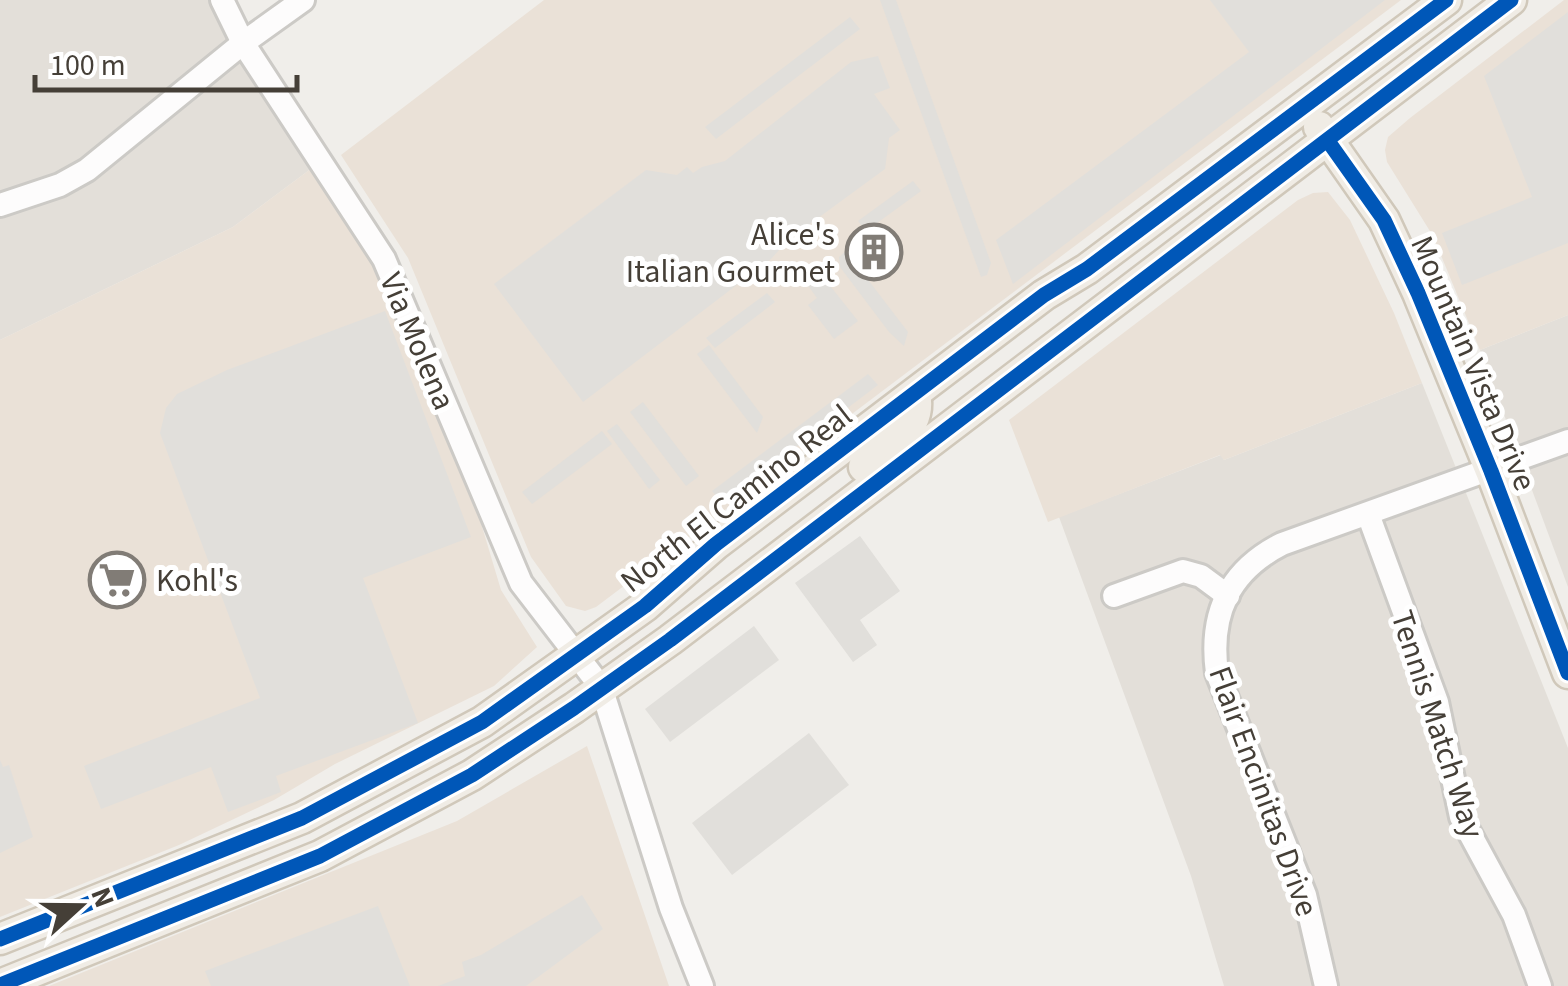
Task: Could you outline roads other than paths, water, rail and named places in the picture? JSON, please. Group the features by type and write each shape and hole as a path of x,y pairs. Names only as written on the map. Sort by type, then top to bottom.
{"main road":[{"name":"North El Camino Real","path":"0,939 302,818 482,722 645,606 716,544 1044,295 1115,248 1446,0"},
{"path":"0,985 320,856 472,775 670,640 1511,0"},
{"name":"Mountain Vista Drive","path":"1304,104 1384,220 1491,471 1568,672"},
{"path":"805,536 818,504 910,428 916,412 916,394"},
{"path":"366,830 377,793 484,732 505,706"},
{"path":"214,899 216,874 294,837 302,818"}],"street":[{"name":"Via Molena","path":"222,0 243,43 384,260 521,583 601,687"},
{"path":"0,204 60,185 88,170 243,43 302,0"},
{"name":"Flair Encinitas Drive","path":"1326,986 1305,895 1217,672 1213,644 1218,614 1240,572 1260,555 1568,441"},
{"name":"Tennis Match Way","path":"1368,514 1437,702 1461,817 1514,915 1540,986"},
{"path":"1114,596 1183,572 1202,576 1228,596"},
{"path":"601,687 671,908 702,986"}],"place":[{"name":"Alice's Italian Gourmet","path":"874,252"},
{"name":"Kohl's","path":"117,580"}]}
